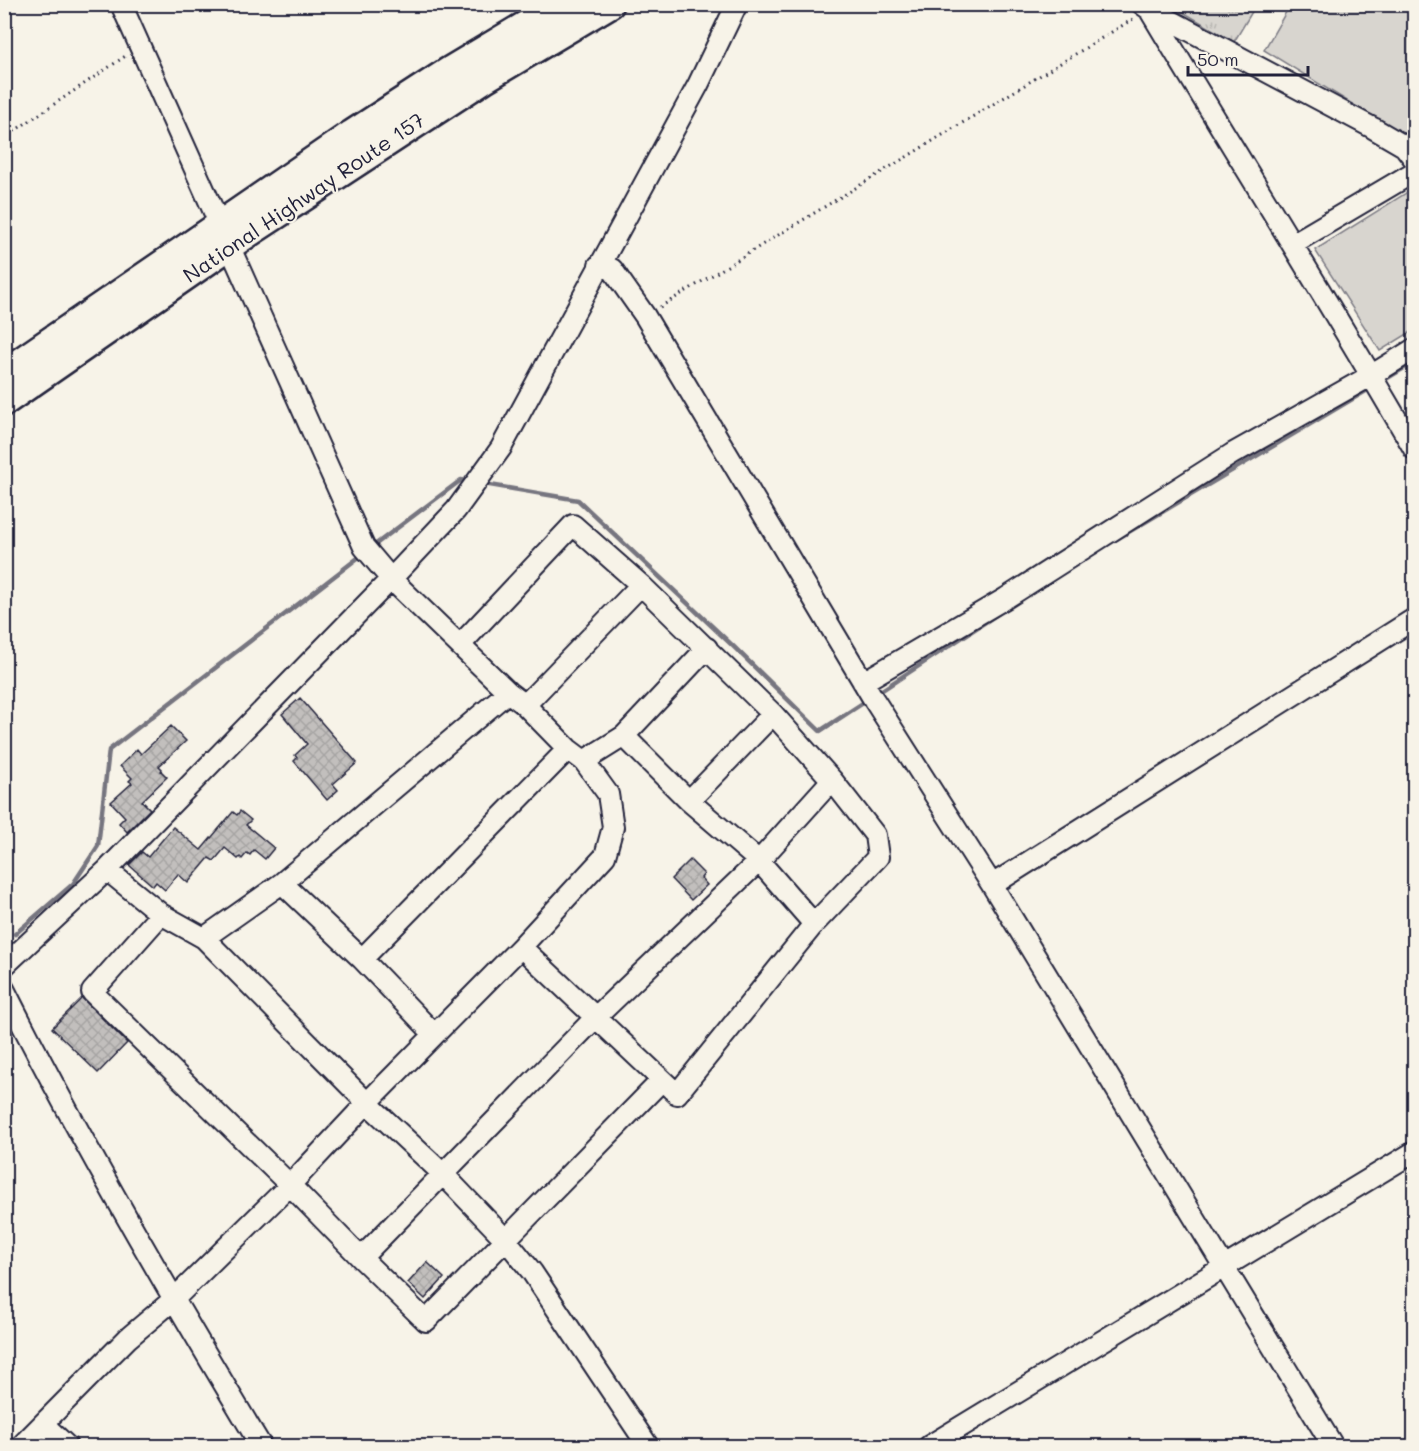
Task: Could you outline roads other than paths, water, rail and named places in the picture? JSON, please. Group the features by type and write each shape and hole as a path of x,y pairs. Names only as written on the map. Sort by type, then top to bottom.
{"highway":[{"name":"National Highway Route 157","path":"4,402 224,236 260,196 449,71 561,4"},
{"name":"National Highway Route 157","path":"4,373 224,236 610,4"}],"street":[{"path":"21,1446 128,1338 173,1300 290,1185 367,1103 521,947 605,856 613,826 608,794 584,761 568,749 525,705 508,692 367,552 121,4"},
{"path":"4,966 107,870 392,579 456,510 501,448 698,85 737,4"},
{"path":"1146,7 1373,128 1404,146 1414,159"},
{"path":"1146,7 1376,382 1414,449"},
{"path":"1292,244 1414,172"},
{"path":"599,265 612,269 645,316 869,691 992,885 1333,1446"},
{"path":"869,691 1006,598 1232,454 1376,382 1414,349"},
{"path":"460,645 573,525 707,648 773,714 832,780 875,835 878,857 814,924 676,1094 521,947"},
{"path":"525,705 640,585"},
{"path":"992,885 1414,619"},
{"path":"584,761 624,736 707,648"},
{"path":"204,938 282,883 508,692"},
{"path":"689,801 773,714"},
{"path":"624,736 689,801 759,861 814,924"},
{"path":"362,959 568,749"},
{"path":"361,1258 596,1017 759,861 832,780"},
{"path":"107,870 161,914 204,938 507,1240 532,1272 648,1446"},
{"path":"282,883 362,959 434,1034"},
{"path":"161,914 92,992 426,1320 661,1081"},
{"path":"4,989 86,1147 173,1300 261,1446"},
{"path":"929,1446 1414,1152"},
{"path":"43,1424 67,1446"}],"waterway":[{"path":"1381,382 1414,362"},
{"path":"1115,540 1371,388"},
{"path":"372,547 461,480 467,481"},
{"path":"484,484 578,500 820,731 869,699"},
{"path":"15,934 73,884 98,846 109,750 363,554"},
{"path":"876,694 999,613"}]}
